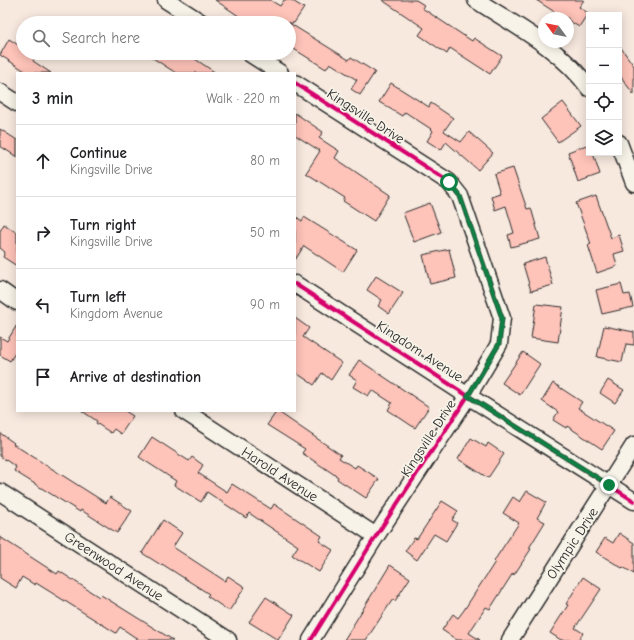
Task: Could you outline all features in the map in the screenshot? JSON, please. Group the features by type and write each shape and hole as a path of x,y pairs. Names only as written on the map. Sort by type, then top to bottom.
{"street":[{"path":"166,0 191,16"},
{"path":"476,0 551,48 586,84"},
{"path":"260,60 278,72"},
{"name":"Kingsville Drive","path":"296,84 449,182 460,196 502,318 499,344 468,396 376,536 311,640"},
{"path":"0,92 16,102"},
{"path":"622,151 634,183"},
{"name":"Kingdom Avenue","path":"296,285 634,501"},
{"path":"0,290 16,301"},
{"name":"Harold Avenue","path":"186,412 376,536"},
{"name":"Olympic Drive","path":"510,640 634,445"},
{"name":"Greenwood Avenue","path":"0,492 228,640"}],"building":[{"path":"215,0 270,0 280,6 284,0 291,0 304,8 296,20 296,16 239,16"},
{"path":"382,0 416,0 424,5 422,8 472,41 474,38 502,56 490,74 450,48 447,54 419,35 424,28"},
{"path":"536,0 584,0 579,7 586,12 586,16 579,27 574,24 574,12 555,12"},
{"path":"296,27 349,60 351,57 375,72 360,95 351,89 357,80 330,63 326,69 296,50"},
{"path":"9,39 16,44 16,60 34,60 50,72 26,72 0,55"},
{"path":"622,49 634,66 634,95 622,78"},
{"path":"156,60 196,60 214,72 174,72"},
{"path":"391,83 429,107 431,103 453,118 444,131 461,142 469,132 493,153 478,170 446,142 441,150 427,141 433,131 431,129 405,112 402,116 379,102"},
{"path":"563,102 581,126 558,142 541,119"},
{"path":"296,114 323,132 319,138 339,151 335,158 390,195 374,221 343,201 345,198 306,173 320,151 296,136"},
{"path":"0,129 16,139 16,156 0,146"},
{"path":"586,145 586,156 594,156 600,174 578,182 568,152"},
{"path":"513,168 527,209 531,208 540,239 511,247 508,235 514,233 506,206 495,210 491,196 500,193 494,174"},
{"path":"596,196 611,238 619,235 624,251 614,254 617,266 597,273 588,245 591,244 576,203"},
{"path":"430,203 441,232 414,242 403,213"},
{"path":"296,217 302,221 304,217 357,250 343,272 304,246 296,258"},
{"path":"4,224 16,232 16,265 3,257 5,252 0,248 0,231"},
{"path":"449,249 456,278 430,284 423,255"},
{"path":"545,257 553,285 531,291 523,264"},
{"path":"376,276 403,293 389,314 378,306 382,300 367,290"},
{"path":"621,284 624,295 630,294 633,307 602,314 596,290"},
{"path":"536,304 563,307 558,342 531,338"},
{"path":"296,319 309,328 303,337 342,363 331,380 322,373 314,385 296,373"},
{"path":"604,326 634,332 634,345 626,344 622,362 597,357"},
{"path":"16,327 16,352 10,361 0,355 0,337 7,341"},
{"path":"523,352 540,364 520,395 502,383"},
{"path":"359,360 429,407 415,428 388,410 392,403 372,390 368,396 353,387 357,380 349,375"},
{"path":"608,380 624,390 615,403 600,393"},
{"path":"553,383 582,402 578,408 614,431 602,449 567,426 566,428 553,420 558,412 542,401"},
{"path":"84,412 127,412 133,416 121,434 114,429 111,433 96,423 97,421"},
{"path":"276,412 278,412 341,455 339,458 355,468 357,465 379,479 366,498 302,453 305,449 267,425"},
{"path":"0,433 14,443 13,444 106,503 110,497 132,511 117,533 14,471 16,467 0,456"},
{"path":"152,437 189,461 192,457 203,465 198,473 227,492 232,484 271,509 274,504 322,536 319,541 333,550 319,572 292,555 298,546 249,513 246,518 207,492 201,502 174,485 176,481 139,457"},
{"path":"471,438 486,447 488,443 504,454 488,478 458,459"},
{"path":"527,491 546,502 537,518 545,522 529,548 531,549 514,575 513,573 490,609 486,607 469,633 480,640 457,640 442,630 453,614 458,618 464,610 519,523 503,513 513,497 520,502"},
{"path":"442,501 458,511 452,520 457,523 446,541 434,534 417,560 405,551 414,538 417,539"},
{"path":"163,520 182,533 173,547 225,581 228,576 245,587 229,611 207,596 209,594 142,553"},
{"path":"619,533 634,543 634,574 596,552 605,538 613,543"},
{"path":"0,537 57,574 59,571 99,597 101,595 173,640 139,640 120,627 116,633 36,583 35,585 22,577 16,588 0,578"},
{"path":"390,565 410,578 395,601 393,599 366,640 344,640"},
{"path":"583,577 601,589 575,628 583,633 579,640 561,640 550,633 568,605 566,604"},
{"path":"266,597 294,615 278,640 249,622"}],"cycle path":[{"path":"296,84 449,182 460,196 502,318 499,344 468,396 376,536 311,640"},
{"path":"296,285 634,501"}],"route":[{"path":"449,182 460,196 502,318 499,344 468,396 609,485"}]}
